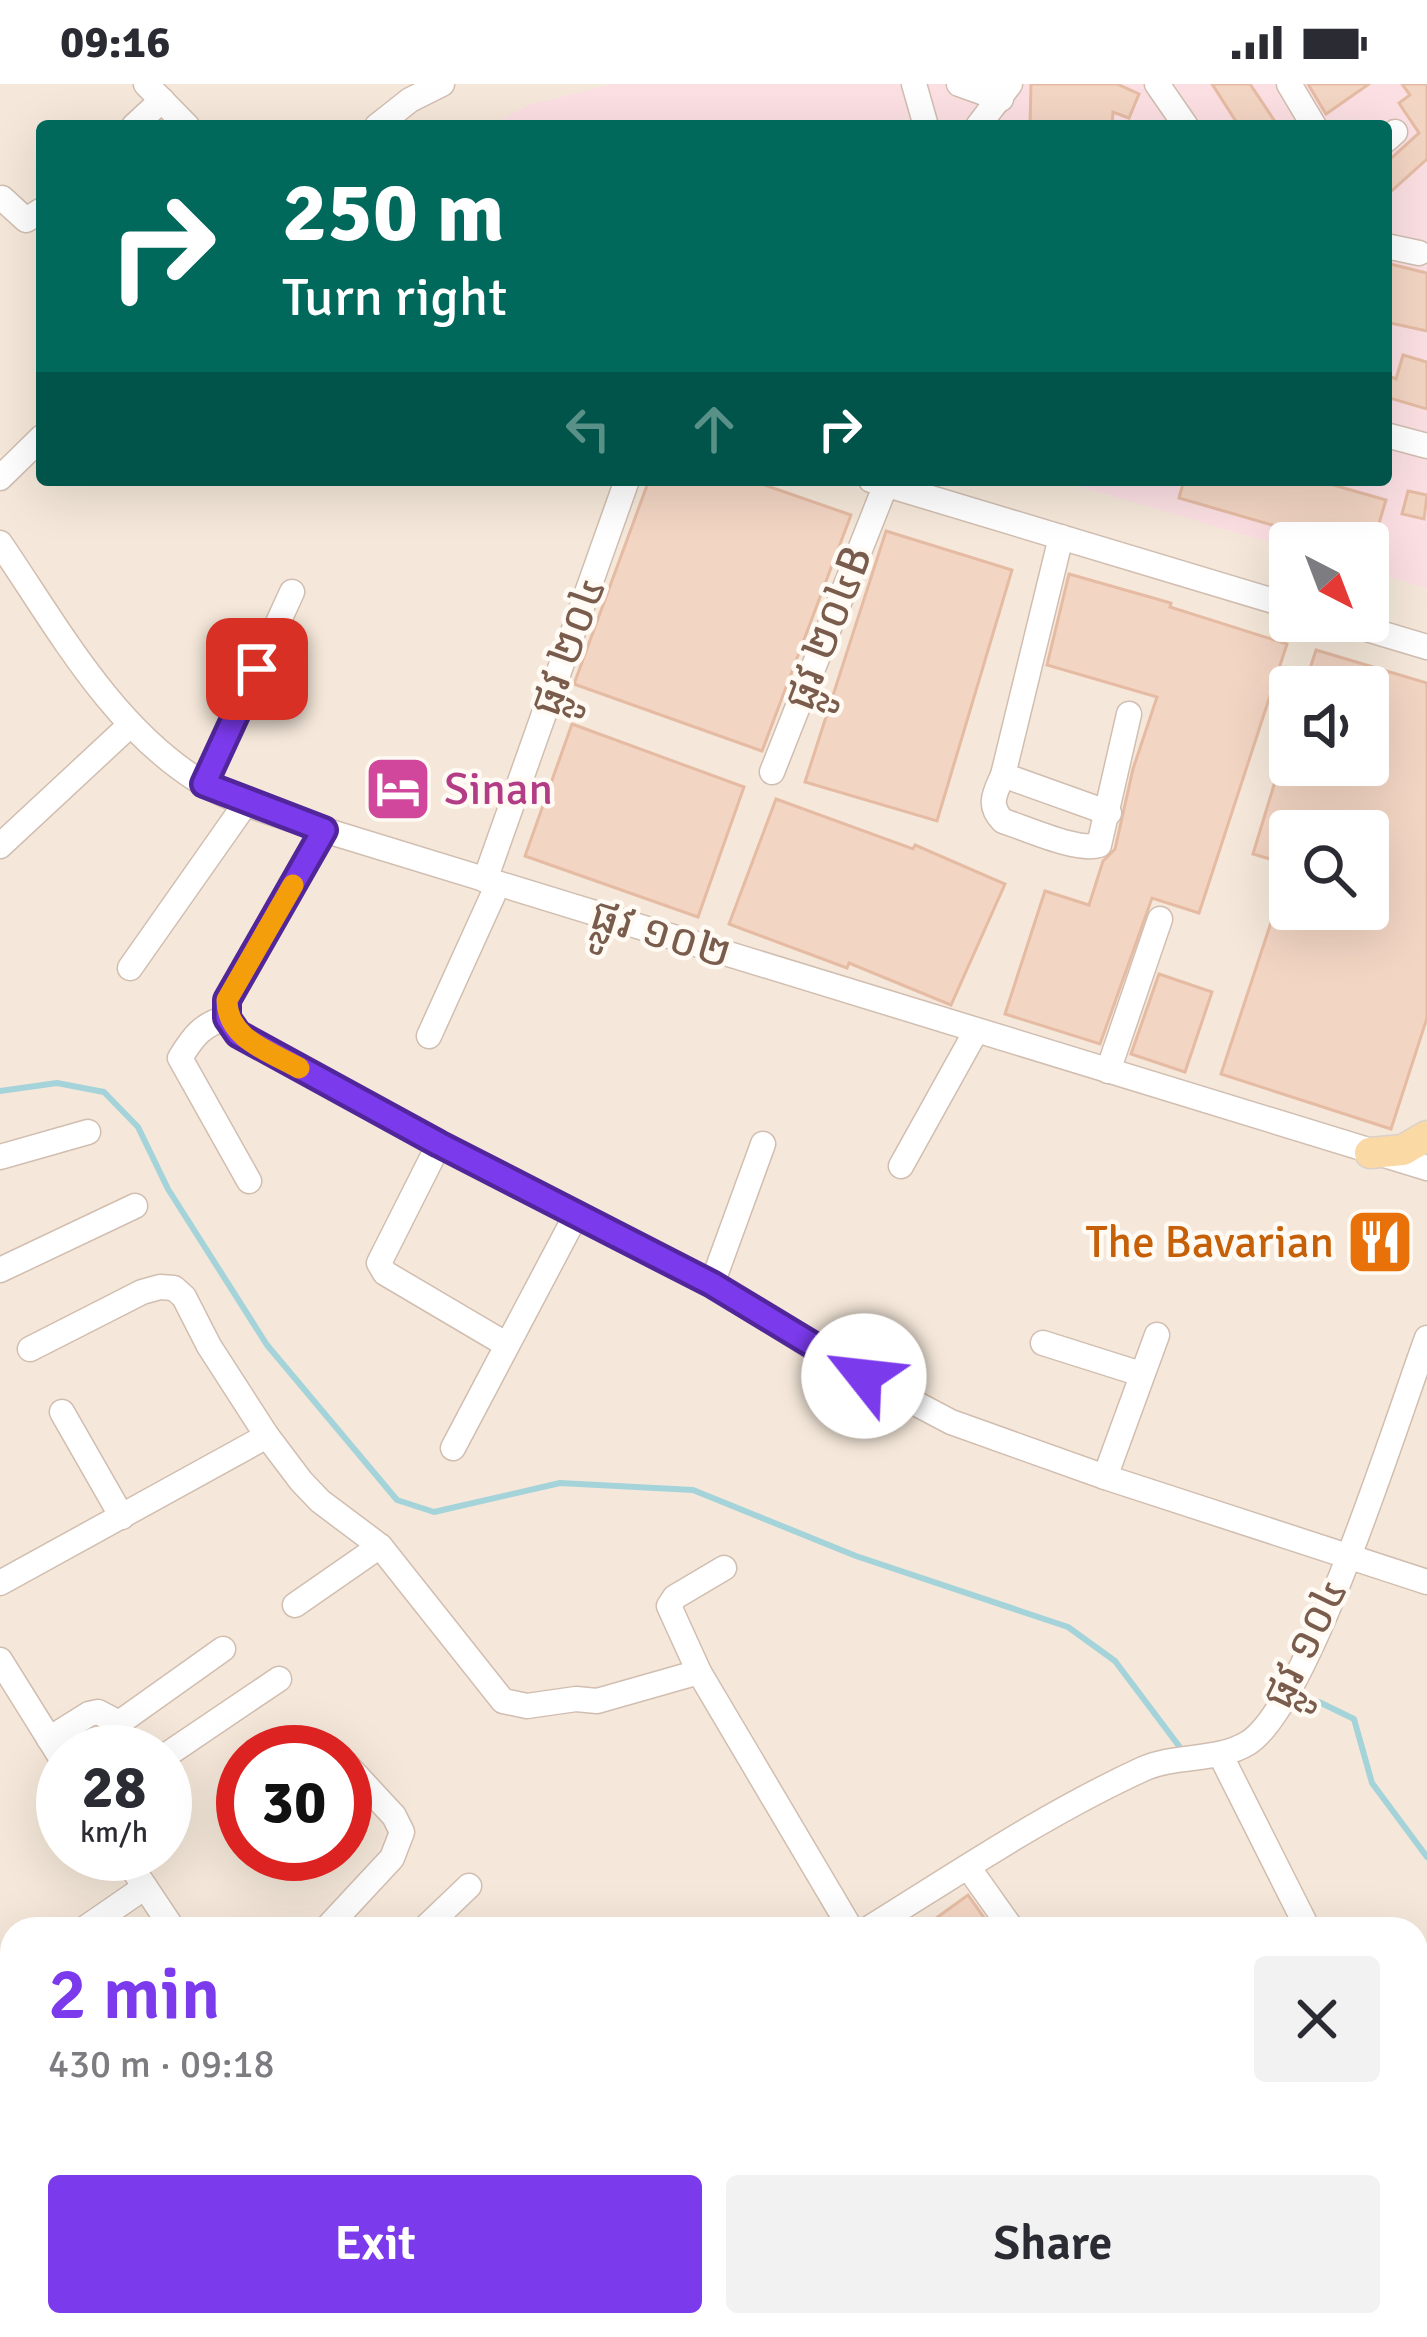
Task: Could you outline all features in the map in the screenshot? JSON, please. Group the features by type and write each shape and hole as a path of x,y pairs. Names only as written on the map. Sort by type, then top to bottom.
{"main road":[{"path":"1370,1154 1403,1150 1427,1136"}],"street":[{"path":"382,120 404,92 442,84"},
{"path":"914,84 924,120"},
{"path":"959,84 1005,91 983,120"},
{"path":"1157,84 1182,120"},
{"path":"1289,84 1310,120"},
{"path":"138,120 154,92 181,120"},
{"path":"2,197 26,220 36,214"},
{"path":"1392,247 1419,253"},
{"path":"1392,437 1427,446"},
{"path":"0,478 36,443"},
{"name":"ផ្លូវ ២០៤","path":"429,1036 492,882 625,486"},
{"name":"ផ្លូវ ២០៤B","path":"772,772 877,486"},
{"path":"891,486 1269,600"},
{"path":"1060,537 1003,775 992,801 994,813 1003,821 1090,848 1100,845 1130,714"},
{"name":"ផ្លូវ ១០២","path":"0,543 129,726 204,784 247,803 1427,1168"},
{"path":"204,784 292,592"},
{"path":"1389,636 1427,647"},
{"path":"0,846 129,726"},
{"path":"1003,775 1109,813"},
{"path":"130,968 247,803"},
{"path":"324,830 227,1000 227,1018 238,1034 712,1284 826,1356 951,1422 1105,1478 1427,1582"},
{"path":"1108,1071 1160,920"},
{"path":"227,1018 210,1022 180,1058 249,1180"},
{"path":"901,1166 976,1031"},
{"path":"0,1157 88,1132"},
{"path":"439,1144 379,1263 385,1273 507,1346"},
{"path":"712,1284 763,1144"},
{"path":"0,1270 135,1206"},
{"path":"453,1448 576,1216"},
{"path":"30,1349 142,1292 160,1286 174,1288 184,1297 209,1346 267,1436 320,1501 380,1546 503,1701 517,1706 596,1701 699,1672"},
{"path":"1105,1478 1157,1335"},
{"name":"ផ្លូវ ១០៤","path":"903,1917 968,1867 1089,1794 1158,1762 1220,1754 1250,1742 1281,1705 1312,1650 1427,1338"},
{"path":"1043,1343 1142,1374"},
{"path":"62,1412 122,1517"},
{"path":"0,1582 267,1436"},
{"path":"295,1605 380,1546"},
{"path":"724,1568 675,1597 669,1606 699,1672 844,1917"},
{"path":"79,1725 98,1712 119,1723 223,1649"},
{"path":"0,1660 40,1725"},
{"path":"192,1738 279,1679"},
{"path":"1220,1754 1302,1917"},
{"path":"372,1792 402,1832 392,1858 372,1880"},
{"path":"968,1867 1003,1917"},
{"path":"141,1881 165,1917"},
{"path":"337,1917 371,1881"},
{"path":"437,1917 470,1886"},
{"path":"101,1917 145,1887"}],"shaded area":[{"path":"0,84 1427,84 1427,1917 0,1917"},
{"path":"612,84 1427,84 1427,588 1389,577 1389,522 1269,522 1269,542 1078,486 1392,486 1392,120 500,120 529,105"}],"building":[{"path":"1031,84 1117,84 1139,94 1129,118 1113,112 1112,120 1030,120"},
{"path":"1212,84 1250,84 1274,120 1235,120"},
{"path":"1308,84 1369,84 1326,114"},
{"path":"1402,84 1427,84 1427,159 1392,191 1392,158 1419,133 1399,103 1410,95"},
{"path":"1392,264 1427,273 1427,331 1392,323"},
{"path":"1403,355 1427,362 1427,409 1392,399 1392,377 1396,379"},
{"path":"647,486 767,486 851,515 762,751 574,684"},
{"path":"1182,486 1337,486 1386,500 1379,522 1269,524 1179,498"},
{"path":"1408,491 1427,495 1424,519 1402,514"},
{"path":"886,531 1012,570 937,821 805,782"},
{"path":"1069,574 1287,644 1280,666 1269,666 1269,699 1199,913 1152,898 1100,1044 1005,1014 1045,891 1089,905 1103,861 1115,849 1133,769 1157,697 1047,665"},
{"path":"1316,650 1370,666 1311,666"},
{"path":"1389,672 1427,683 1427,1018 1391,1129 1221,1074 1269,929 1389,930 1389,810 1269,810 1269,859 1253,854 1274,786 1389,786"},
{"path":"572,724 744,787 698,917 525,856"},
{"path":"776,799 913,849 915,845 1005,884 951,1005 849,963 847,968 729,924"},
{"path":"1159,974 1212,992 1185,1072 1131,1054"},
{"path":"968,1895 984,1917 938,1917"}],"waterway":[{"path":"0,1091 57,1083 104,1092 138,1127 168,1189 267,1345 397,1500 434,1512 560,1483 693,1490 856,1556 1068,1627 1115,1661 1179,1746"},
{"path":"1319,1702 1354,1719 1372,1783 1427,1857"}],"slow traffic":[{"path":"293,885 227,1000 227,1018 238,1034 299,1068"}],"place":[{"name":"Sinan","path":"398,789"},
{"name":"The Bavarian","path":"1380,1242"}],"route":[{"path":"257,669 204,784 324,830 227,1000 227,1018 238,1034 712,1284 864,1376"}]}
